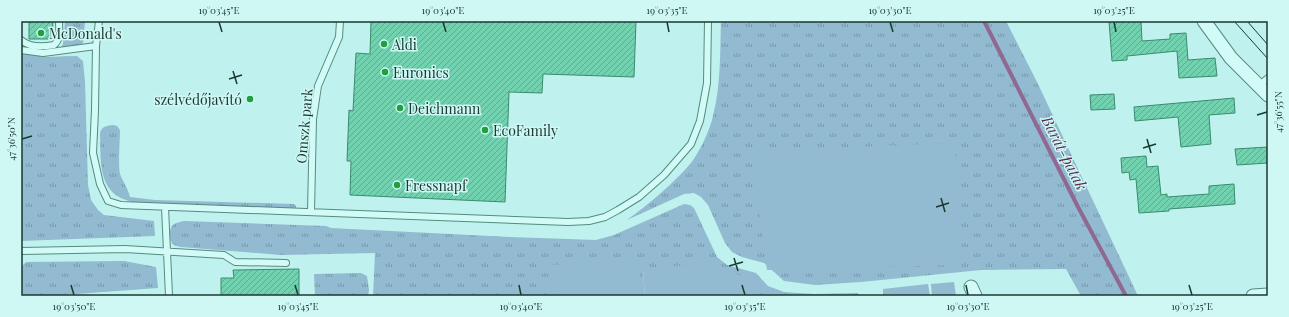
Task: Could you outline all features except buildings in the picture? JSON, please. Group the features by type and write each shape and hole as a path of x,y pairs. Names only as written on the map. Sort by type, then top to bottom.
{"street":[{"path":"1204,21 1231,58 1263,82 1268,95"},
{"path":"1253,296 1268,295"}],"lane":[{"path":"21,40 26,44 33,46 54,45 59,36 59,21"},
{"path":"99,21 96,46 93,153 100,184 108,201 121,205 568,222 589,221 605,217 618,210 638,197 664,174 690,144 700,121 706,82 708,21"},
{"name":"Omszk park","path":"311,212 314,119 317,92 318,86 339,37 340,21"},
{"path":"21,50 43,53 96,46"},
{"path":"165,207 169,296"},
{"path":"21,251 125,249 224,255 235,262 286,263"}],"green space":[{"path":"65,21 85,21 83,43 77,49 60,49 63,44"},
{"path":"721,21 1006,21 1038,84 1138,296 1081,296 1066,269 981,270 815,285 784,281 764,263 742,257 732,252 725,243 708,205 701,197 694,193 684,194 627,220 661,193 685,170 698,153 710,128 716,104 720,68"},
{"path":"21,53 44,57 77,56 83,61 88,185 91,200 98,210 104,215 154,221 155,236 21,241"},
{"path":"106,126 117,126 120,130 119,170 130,197 155,200 294,204 296,208 141,204 117,196 105,181 101,162 100,133"},
{"path":"955,143 960,265 767,270 751,151"},
{"path":"684,204 690,205 694,208 717,257 727,265 756,273 768,286 784,292 814,294 857,293 862,296 758,296 643,270 645,296 373,296 375,253 281,255 181,247 173,244 170,237 170,230 172,226 176,223 184,221 326,226 331,228 596,240 614,235"},
{"path":"639,260 642,296 553,296 551,265"},
{"path":"124,261 156,267 158,288 49,296 21,296 21,267 26,262"},
{"path":"709,262 755,282 758,296 645,296 643,270"},
{"path":"361,273 367,276 369,290 368,296 315,296 314,274"},
{"path":"954,282 956,296 932,296 931,284"},
{"path":"928,284 930,296 883,296 883,289"}],"waterway":[{"name":"Barát-patak","path":"984,21 1078,207 1126,296"}],"tram line":[{"path":"1234,21 1268,59"},
{"path":"1247,21 1268,45"}],"place":[{"name":"McDonald's","path":"41,33"},
{"name":"Aldi","path":"384,44"},
{"name":"Euronics","path":"385,72"},
{"name":"szélvédőjavító","path":"250,99"},
{"name":"Deichmann","path":"400,108"},
{"name":"EcoFamily","path":"485,130"},
{"name":"Fressnapf","path":"397,185"}]}
